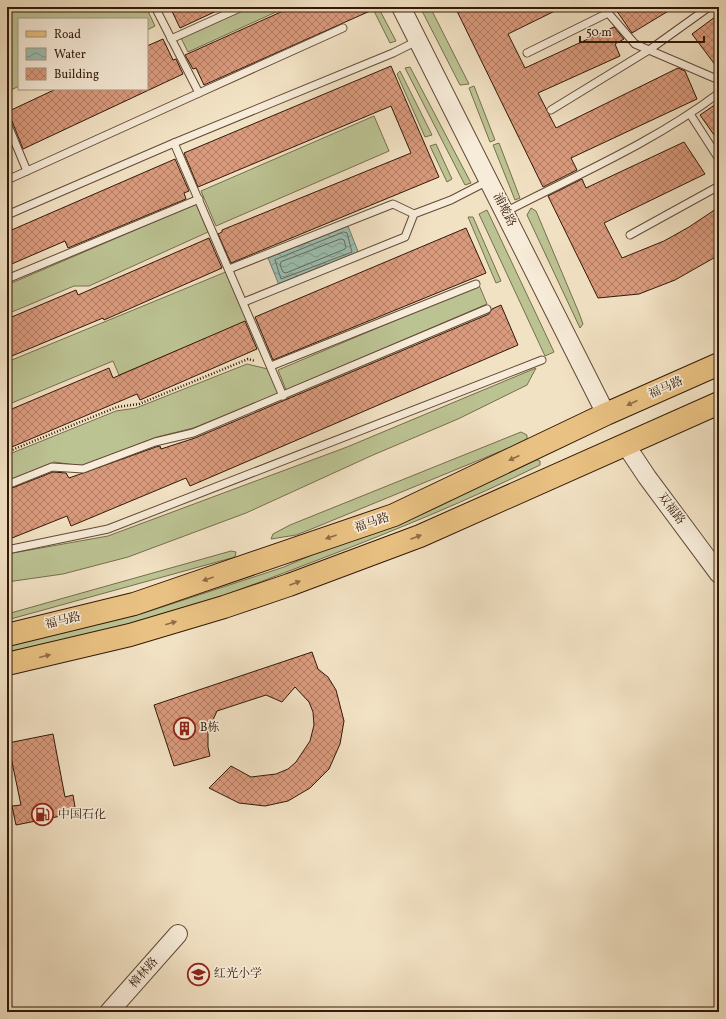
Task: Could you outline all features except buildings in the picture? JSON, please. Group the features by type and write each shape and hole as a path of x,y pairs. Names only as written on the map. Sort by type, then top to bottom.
{"main road":[{"name":"福马路","path":"7,635 134,604 394,515 606,414 719,364"},
{"path":"7,664 143,631 289,586 420,536 719,403"}],"street":[{"name":"浦墘路","path":"401,7 606,414"},
{"name":"双福路","path":"625,444 647,477 719,574"},
{"name":"樟林路","path":"109,1012 178,934"}],"lane":[{"path":"155,7 200,93"},
{"path":"171,39 242,7"},
{"path":"603,7 635,44 719,80"},
{"path":"551,110 649,50 709,7"},
{"path":"527,53 608,13"},
{"path":"7,180 344,28"},
{"path":"7,215 174,143 386,56 418,40"},
{"path":"505,212 652,137 719,94"},
{"path":"690,114 719,160"},
{"path":"7,123 27,172"},
{"path":"174,143 244,302 283,396"},
{"path":"229,268 393,204 414,214 451,200 489,180"},
{"path":"630,235 719,186"},
{"path":"7,279 199,199"},
{"path":"244,302 405,237 414,214"},
{"path":"271,366 476,284"},
{"path":"7,486 52,467 83,469 154,442 193,433 487,310"},
{"path":"7,550 108,529 542,360"}],"path":[{"path":"7,452 117,407 139,404 248,359 271,366"}],"green space":[{"path":"7,7 146,7 155,26 148,30 148,18 18,18 18,86 7,92"},
{"path":"249,7 287,7 188,52 181,38"},
{"path":"372,7 378,7 396,41 390,43"},
{"path":"420,7 430,7 469,84 460,85"},
{"path":"410,67 471,183 465,185 405,68"},
{"path":"400,71 432,135 425,137 397,74"},
{"path":"474,86 495,140 490,142 469,88"},
{"path":"374,116 389,151 216,226 201,191"},
{"path":"499,143 520,198 515,200 493,145"},
{"path":"436,144 452,179 447,182 430,146"},
{"path":"196,204 208,232 89,286 74,286 7,314 7,285"},
{"path":"531,208 536,211 579,313 583,324 580,328 527,215"},
{"path":"487,210 554,352 545,356 479,214"},
{"path":"468,217 473,217 501,281 496,283"},
{"path":"228,271 248,321 119,375 113,361 7,405 7,362"},
{"path":"479,285 487,304 286,390 278,370"},
{"path":"247,364 268,369 279,395 193,428 157,437 83,466 54,462 7,482 7,455 116,411 136,408"},
{"path":"536,368 527,385 458,419 373,455 246,513 128,557 63,574 7,582 7,554 108,536 347,447"},
{"path":"521,432 527,435 527,439 511,447 296,535 271,539 273,534 290,525"},
{"path":"535,459 540,461 540,465 432,514 378,537 241,589 139,623 83,637 7,652 7,643 141,614 284,567"},
{"path":"231,551 236,552 235,557 7,620 7,614"}],"water":[{"path":"348,226 359,254 279,285 268,258"}],"place":[{"name":"B栋","path":"185,728"},
{"name":"中国石化","path":"43,815"},
{"name":"红光小学","path":"198,974"}]}
